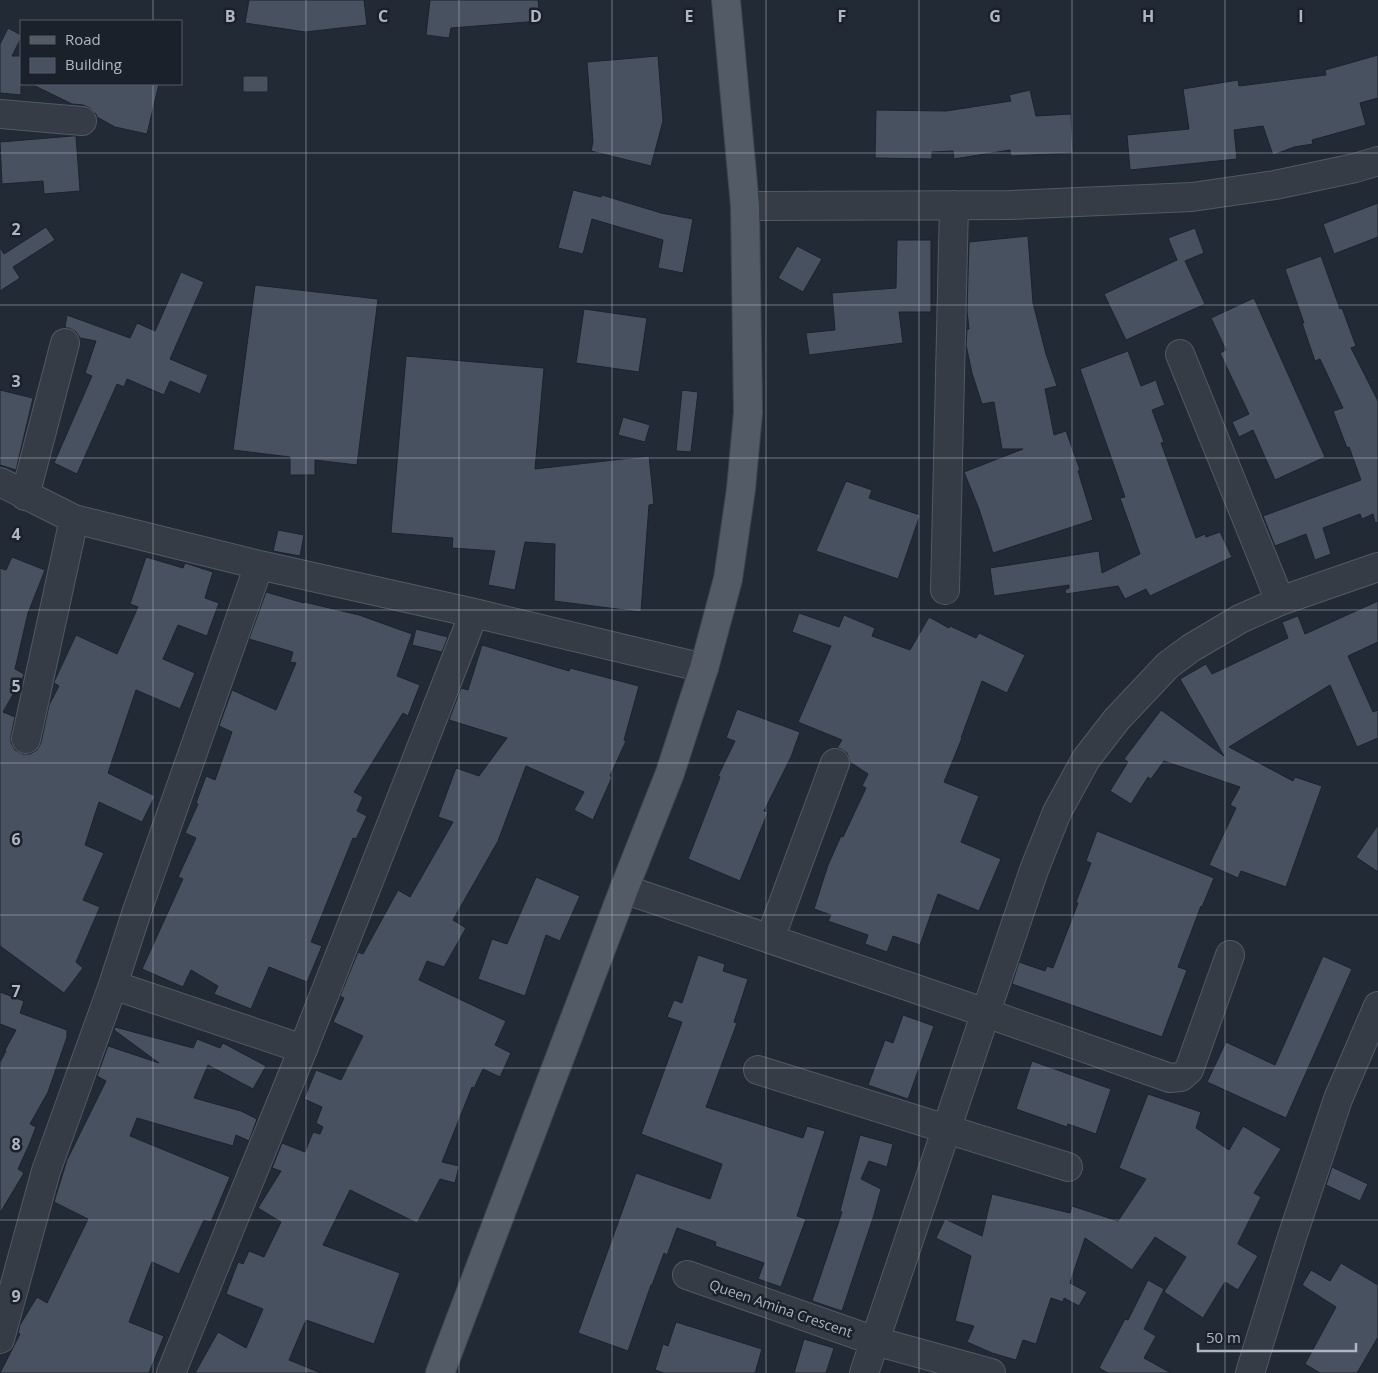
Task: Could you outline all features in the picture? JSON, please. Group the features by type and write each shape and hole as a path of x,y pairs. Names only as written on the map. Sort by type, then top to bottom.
{"main road":[{"path":"440,1373 670,773 704,668 728,579 741,489 748,414 745,206 726,8"}],"street":[{"path":"0,114 82,121"},
{"path":"745,206 1011,205 1192,197 1275,185 1378,162"},
{"path":"945,590 954,205"},
{"path":"25,496 65,343"},
{"path":"1180,354 1280,601"},
{"path":"0,482 74,519 259,565 474,613 704,668"},
{"path":"26,739 74,519"},
{"path":"0,1339 46,1171 113,985 137,911 259,565"},
{"path":"864,1373 1037,861 1057,812 1086,758 1116,719 1168,665 1192,648 1240,619 1280,601 1378,567"},
{"path":"172,1373 303,1048 474,613"},
{"path":"770,939 834,763"},
{"path":"624,889 1170,1078 1181,1077 1188,1070 1230,956"},
{"path":"113,985 303,1048"},
{"path":"1250,1373 1292,1237 1338,1099 1378,1006"},
{"path":"758,1070 1068,1168"},
{"name":"Queen Amina Crescent","path":"687,1275 875,1341 991,1373"}],"building":[{"path":"249,0 364,0 367,25 305,32 245,23"},
{"path":"430,0 538,0 540,21 451,28 449,38 426,35"},
{"path":"8,28 20,34 20,40 12,56 20,56 21,95 0,93 0,44"},
{"path":"1378,55 1378,98 1360,103 1366,125 1312,140 1313,144 1294,147 1273,155 1263,126 1234,130 1237,159 1130,170 1127,135 1189,129 1183,89 1238,80 1239,86 1326,75 1325,70"},
{"path":"658,56 663,121 651,166 591,151 593,142 587,62"},
{"path":"243,76 268,76 268,92 243,92"},
{"path":"33,85 159,85 147,134 115,127 97,117 90,108 72,104"},
{"path":"1030,90 1036,116 1071,114 1073,153 1011,156 1010,150 954,159 953,151 932,152 932,159 875,158 876,110 946,111 1011,101 1009,95"},
{"path":"76,136 80,191 44,194 43,181 2,184 0,142"},
{"path":"573,190 601,197 602,195 661,213 693,219 683,273 658,268 663,240 592,219 583,254 558,248"},
{"path":"1378,203 1378,237 1334,254 1323,224"},
{"path":"46,227 55,240 13,267 20,278 0,291 0,247 4,254"},
{"path":"1195,228 1204,253 1185,261 1205,304 1126,340 1104,294 1177,260 1168,238"},
{"path":"1028,236 1033,303 1046,354 1057,386 1045,389 1054,435 1066,431 1080,470 1078,471 1093,520 993,553 979,509 964,472 1023,449 1002,449 994,402 982,404 972,373 966,345 967,329 969,329 967,311 969,242"},
{"path":"897,240 931,240 931,312 899,312 903,343 809,355 806,333 835,330 832,293 896,288"},
{"path":"797,246 822,259 803,292 778,278"},
{"path":"1321,256 1340,309 1342,308 1356,346 1351,348 1378,401 1378,522 1375,523 1373,514 1362,519 1360,514 1323,528 1331,554 1315,560 1306,534 1275,546 1263,516 1361,480 1333,411 1343,408 1320,359 1315,361 1285,269"},
{"path":"181,272 204,282 170,359 208,375 200,394 170,381 164,395 127,379 124,387 117,384 77,474 54,463 92,376 85,373 96,341 80,338 76,332 65,328 67,315 130,338 137,323 155,331"},
{"path":"255,285 378,299 357,465 315,460 315,475 290,475 290,457 233,450"},
{"path":"1254,298 1325,457 1275,480 1253,430 1239,437 1232,422 1249,414 1220,353 1226,350 1211,318"},
{"path":"584,309 647,318 639,372 576,363"},
{"path":"1128,351 1141,386 1156,380 1165,405 1152,410 1164,442 1161,443 1196,538 1205,534 1206,537 1220,532 1232,557 1150,596 1146,589 1125,599 1118,586 1066,594 1065,590 1069,588 1069,585 994,596 990,568 1099,551 1102,573 1140,554 1120,498 1125,497 1080,369"},
{"path":"406,356 544,368 535,469 649,456 654,504 649,505 641,612 554,601 555,544 525,542 515,590 488,585 495,551 452,548 453,538 391,533"},
{"path":"0,390 33,398 16,470 0,465"},
{"path":"682,390 698,392 691,452 676,451"},
{"path":"623,417 650,425 645,442 618,435"},
{"path":"846,481 872,490 869,498 920,515 898,579 816,551"},
{"path":"278,530 304,535 300,556 273,551"},
{"path":"12,557 45,570 28,613 15,669 24,675 3,712 15,717 11,743 15,750 23,754 30,754 37,750 41,743 49,705 59,686 54,682 76,635 117,654 138,607 130,604 146,557 183,568 185,563 213,572 205,598 219,603 207,636 178,625 163,659 195,673 180,709 136,690 108,773 155,796 142,822 99,802 85,845 104,853 83,900 100,907 76,962 83,968 64,993 0,946 0,568 6,570"},
{"path":"266,592 304,603 359,615 412,634 397,676 420,685 408,716 403,713 354,792 363,797 357,811 367,816 356,839 353,838 311,942 322,946 307,982 269,967 251,1009 214,994 218,986 191,970 183,987 142,969 183,879 178,877 196,838 185,833 198,804 196,803 206,776 215,780 232,732 219,726 232,690 276,710 296,663 290,662 293,652 249,639"},
{"path":"1378,601 1378,642 1348,656 1373,712 1378,710 1378,738 1357,747 1330,685 1229,747 1293,781 1295,777 1322,786 1286,887 1241,871 1238,878 1209,865 1236,808 1230,805 1240,787 1164,761 1151,779 1148,777 1131,804 1110,791 1128,762 1124,759 1161,710 1224,756 1180,679 1206,664 1212,674 1288,638 1282,622 1298,616 1305,634"},
{"path":"799,613 839,627 844,615 875,628 872,636 910,650 929,617 949,628 950,626 976,638 979,633 1025,655 1007,693 982,681 944,782 979,796 961,842 1001,859 979,911 938,894 920,945 893,936 887,952 865,944 868,935 828,921 831,915 814,909 828,865 866,788 862,786 868,774 850,762 847,753 837,748 842,740 798,722 831,646 792,632"},
{"path":"416,629 448,637 442,652 412,645"},
{"path":"482,645 569,671 570,668 639,686 624,740 626,741 593,820 574,810 584,792 526,766 498,841 453,920 466,928 444,967 427,961 419,980 506,1021 495,1045 511,1053 500,1077 483,1069 474,1088 472,1087 442,1162 459,1166 455,1183 440,1179 417,1223 350,1190 323,1245 400,1273 374,1344 306,1320 289,1360 321,1373 195,1373 218,1332 246,1348 263,1309 226,1294 238,1262 243,1264 249,1251 264,1257 281,1222 258,1208 281,1171 272,1168 282,1143 305,1152 313,1132 320,1134 323,1127 316,1123 322,1107 304,1099 316,1070 341,1080 363,1036 333,1022 344,998 340,996 358,952 363,954 398,890 410,897 453,822 438,817 456,768 479,776 507,738 449,720 461,688 468,690"},
{"path":"737,709 800,732 791,757 764,811 768,812 740,881 688,859 720,777 718,776 735,741 726,738"},
{"path":"1378,825 1378,872 1356,857"},
{"path":"1097,831 1214,878 1201,906 1178,967 1187,970 1162,1037 1012,984 1019,962 1045,971 1047,966 1053,968 1091,863 1086,861"},
{"path":"536,877 580,896 560,941 546,935 525,996 478,979 492,939 507,944"},
{"path":"698,955 725,964 723,971 748,979 734,1022 737,1023 706,1107 803,1138 807,1126 825,1131 797,1216 806,1219 781,1287 758,1279 764,1263 715,1246 716,1242 677,1228 667,1255 664,1253 651,1285 628,1351 578,1333 636,1173 710,1199 722,1164 641,1134 682,1022 667,1017 674,1000 682,1003"},
{"path":"1323,956 1352,969 1286,1118 1207,1082 1226,1042 1275,1065"},
{"path":"0,992 24,1001 20,1013 67,1030 67,1037 48,1092 30,1124 36,1127 18,1169 24,1173 0,1213 0,1062 16,1030 0,1024"},
{"path":"903,1015 934,1026 908,1099 868,1085 885,1040 893,1043"},
{"path":"115,1027 193,1048 197,1039 220,1048 223,1043 266,1066 253,1089 208,1065 194,1098 241,1111 257,1119 249,1141 236,1135 233,1146 137,1118 130,1136 230,1177 211,1222 204,1220 179,1274 152,1262 129,1322 164,1336 149,1373 0,1373 20,1334 18,1333 20,1325 37,1297 47,1303 88,1219 54,1202 67,1160 106,1081 97,1076 108,1046 159,1063 114,1030"},
{"path":"1032,1061 1111,1089 1096,1134 1068,1124 1067,1127 1016,1109"},
{"path":"1148,1094 1201,1112 1196,1128 1229,1150 1243,1126 1281,1149 1254,1193 1261,1197 1238,1243 1258,1256 1238,1290 1225,1282 1203,1318 1164,1292 1186,1257 1155,1237 1132,1270 1085,1238 1070,1283 1087,1292 1079,1306 1064,1298 1063,1302 1051,1298 1036,1344 1023,1340 1016,1360 992,1353 967,1342 974,1326 955,1321 971,1256 936,1238 945,1219 982,1236 992,1194 1070,1213 1072,1206 1118,1221 1146,1179 1119,1168"},
{"path":"860,1135 893,1144 887,1167 869,1161 861,1179 881,1189 842,1311 812,1301 842,1212 840,1211"},
{"path":"1332,1167 1368,1184 1360,1201 1326,1185"},
{"path":"1341,1263 1378,1285 1378,1337 1357,1373 1320,1373 1305,1364 1336,1307 1302,1285 1311,1270 1330,1281"},
{"path":"1148,1280 1164,1289 1144,1329 1156,1336 1144,1358 1171,1373 1108,1373 1099,1368 1125,1319 1128,1320"},
{"path":"676,1322 762,1349 755,1373 664,1373 655,1370 663,1344 668,1346"},
{"path":"804,1339 834,1348 826,1373 794,1373"}]}
